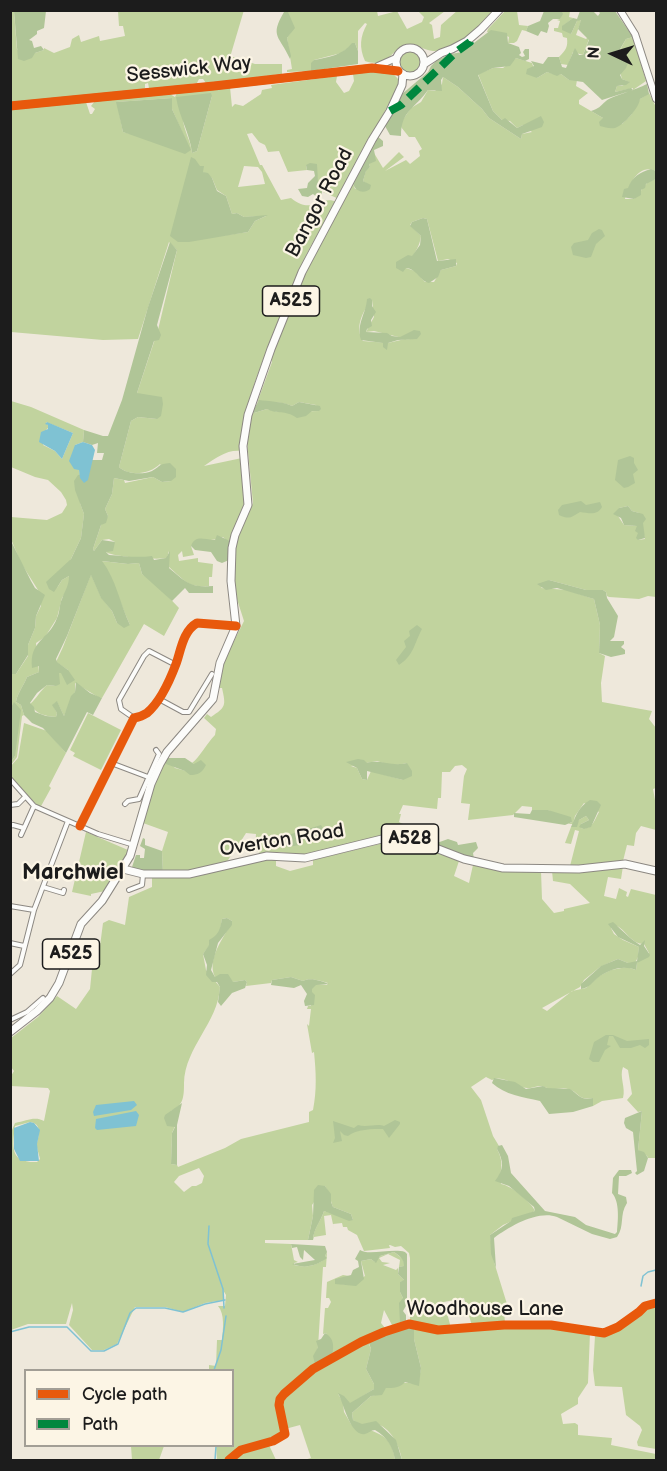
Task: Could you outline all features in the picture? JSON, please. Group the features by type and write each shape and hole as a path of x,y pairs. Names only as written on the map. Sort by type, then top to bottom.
{"main road":[{"name":"A525","path":"418,74 424,64 472,37 499,10"},
{"path":"396,58 405,49 426,53 444,52"},
{"path":"417,50 423,56 424,64"},
{"name":"A525","path":"396,58 400,72"},
{"path":"400,72 410,76 418,74"},
{"name":"Bangor Road","path":"400,72 400,92"},
{"name":"Bangor Road","path":"123,869 135,845 156,774 167,753 210,705 220,663 236,626 231,581 232,548 248,505 249,494 243,446 248,415 271,349 302,272 400,92 418,74"},
{"name":"Overton Road","path":"123,869 143,874 189,874 267,856 305,858 398,837 415,840 464,860 502,868 579,868 625,864 657,871"},
{"name":"A525","path":"10,1032 50,998 66,968 81,924 102,901 123,869"}],"street":[{"path":"620,10 635,34 657,99"},
{"name":"Sesswick Way","path":"10,105 214,86 372,68 396,58"},
{"name":"Sesswick Way","path":"372,68 400,72"},
{"path":"80,826 134,718 147,714 159,699 176,665 179,648 195,624 236,626"},
{"path":"134,718 121,709 119,700 144,656 149,651 176,665"},
{"path":"159,699 183,712 189,712 209,676"},
{"path":"125,804 128,801 139,799 158,752"},
{"path":"111,763 148,777"},
{"path":"10,779 24,798 34,806 98,834 135,845"},
{"path":"10,805 18,804 24,798"},
{"path":"21,835 34,806"},
{"path":"10,974 20,964 34,910 68,821"},
{"path":"10,826 24,828"},
{"path":"129,890 143,886 143,874"},
{"path":"43,887 63,893 64,890"},
{"path":"10,906 34,910"},
{"path":"10,943 24,946"},
{"path":"10,1020 27,1011 40,999"},
{"name":"Woodhouse Lane","path":"229,1461 242,1450 273,1441 285,1434 279,1405 280,1399 306,1374 361,1342 384,1332 409,1324 438,1330 504,1325 551,1325 604,1333 618,1327 645,1306 657,1303"}],"green space":[{"path":"244,10 228,64 231,64 233,57 255,64 282,64 282,74 206,83 203,79 199,79 197,83 155,89 149,88 148,83 141,90 11,103 11,11 14,11 17,50 35,53 44,48 54,53 70,47 72,39 79,35 81,42 99,36 100,41 125,36 123,26 119,26 118,11"},
{"path":"285,10 377,11 378,16 397,11 407,29 422,22 424,17 418,11 445,11 429,23 432,25 434,39 440,37 441,25 458,10 495,11 460,43 433,51 406,45 380,63 365,61 363,56 361,42 367,24 365,23 358,31 358,51 355,43 341,53 314,60 311,71 287,72 292,69 287,38 291,32 288,13 284,12"},
{"path":"561,10 563,14 560,19 553,19 548,23 547,33 541,31 538,36 526,31 528,26 540,21 544,11"},
{"path":"14,11 46,11 44,28 37,31 37,34 29,40 32,41 34,48 41,46 44,50 24,61 18,59"},
{"path":"505,11 517,11 519,25 528,26 526,31 522,30 514,43 508,43 509,37 500,33 487,32"},
{"path":"561,11 570,11 569,17 573,18 563,26 571,34 580,19 576,35 589,39 583,55 573,52 568,65 561,64 559,57 566,48 567,38 563,37 562,33 554,31 554,28 558,28 560,21 557,20 560,19"},
{"path":"580,11 593,11 598,16 600,13 598,11 615,11 633,37 626,39 616,56 623,56 629,60 620,75 622,79 630,82 617,86 615,92 631,88 633,90 602,100 583,82 569,80 561,74 557,76 547,72 537,78 526,74 527,69 534,66 531,61 543,64 548,57 559,57 562,67 566,68 575,48 579,55 583,55 589,40 578,29 581,20 577,21 571,34 562,30 562,26 573,18 577,19"},
{"path":"284,12 288,12 295,28 287,38 290,59 277,32"},
{"path":"491,30 507,33 508,43 519,47 521,53 519,55 522,57 525,56 523,52 525,49 529,49 529,59 525,61 516,58 510,66 493,68 478,75 493,111 502,120 505,118 517,128 541,116 544,122 542,127 522,134 521,139 489,118 458,87 443,77 442,91 428,90 406,115 401,136 390,135 385,126 402,94 428,72 437,60 462,52"},
{"path":"633,37 646,81 633,90 633,88 615,92 617,86 629,82 622,79 616,57 626,39"},
{"path":"355,43 358,51 358,64 311,71 311,63 314,60 340,53"},
{"path":"410,50 419,53 422,62 419,71 410,74 401,71 398,62 401,53"},
{"path":"516,58 532,63 537,78 547,72 561,74 569,80 577,80 576,86 588,93 579,100 579,104 603,118 622,124 631,115 640,99 649,93 656,107 656,171 650,169 639,173 632,182 625,199 634,199 648,182 656,179 656,597 648,596 639,599 609,597 603,590 586,590 549,580 541,588 567,590 594,599 600,625 599,653 605,656 601,683 602,702 652,711 649,719 656,728 656,788 653,789 656,801 656,830 641,826 636,833 634,846 627,845 623,861 570,866 579,831 575,830 571,844 565,843 571,827 586,816 589,820 581,824 581,828 588,828 599,812 584,803 575,816 573,824 568,824 572,822 548,810 532,810 532,807 522,806 513,815 468,820 470,804 461,803 467,769 462,765 455,766 450,772 442,772 441,798 438,798 437,809 403,805 399,814 401,814 399,822 409,827 408,830 418,831 420,833 417,837 398,833 393,826 393,832 390,835 305,856 280,852 262,854 255,850 256,834 246,833 227,862 194,871 163,873 162,851 168,832 143,823 152,791 166,758 175,768 186,771 194,764 192,763 215,735 216,729 204,718 207,714 211,717 224,706 222,688 219,688 225,659 244,621 235,593 234,560 236,542 253,503 247,441 253,411 254,413 267,409 278,412 319,411 316,405 299,402 292,406 276,402 259,401 257,403 272,362 271,357 305,274 353,184 355,189 367,184 363,181 366,170 370,167 374,150 383,168 399,152 404,157 385,171 406,160 410,164 420,156 419,151 422,149 415,137 409,137 401,127 402,121 411,108 421,102 428,90 435,91 442,84 443,77 458,87 489,118 521,139 522,134 532,132 523,125 517,128 510,121 502,120 493,111 478,74 493,68 503,68","holes":["427,219 438,261 448,259 457,263 456,266 441,270 434,282 425,282 415,271 406,268 421,236 410,225 412,222","372,300 374,317 366,332 374,331 411,340 388,343 363,341 359,331 363,314","628,506 632,511 639,513 645,539 638,540 638,526 624,525 618,516 619,508","377,761 392,765 407,763 403,780 371,771 367,780 362,779 357,768 351,766"]},
{"path":"379,71 394,75 400,82 339,199 323,192 324,184 318,182 316,170 306,165 307,170 288,172 279,151 268,152 265,145 259,142 252,133 247,134 260,165 281,200 291,198 305,205 331,200 337,202 301,266 255,381 246,416 242,451 227,453 204,466 242,458 246,499 245,511 230,541 223,537 199,542 191,546 194,555 183,557 182,551 178,555 179,561 198,558 198,562 213,564 209,586 193,585 169,567 169,551 167,558 162,559 110,554 106,552 115,542 109,539 102,540 94,551 101,525 108,516 105,509 112,494 114,478 124,480 125,483 153,477 162,482 171,481 160,464 140,473 129,472 119,467 131,421 138,417 157,419 137,393 158,330 177,250 169,242 138,339 103,340 11,332 10,109 86,102 92,114 95,109 91,106 95,101 168,93 175,97 178,91 228,86 232,107 235,104 243,106 261,94 262,90 272,88 271,85 337,76 336,82 344,93 349,91 354,81 353,74","holes":["212,96 197,151 192,153 183,118","172,98 172,109 190,150 123,132 117,102","200,166 203,172 212,178 217,190 226,196 232,214 237,213 244,217 266,216 255,221 248,232 178,242","244,166 258,167 265,184 238,187"]},
{"path":"647,84 649,94 640,99 627,120 615,128 600,126 599,122 603,118 591,111 609,99"},
{"path":"211,93 197,151 192,153 176,97"},
{"path":"172,98 172,109 191,150 185,154 123,132 116,102"},
{"path":"377,136 383,141 383,146 374,150 376,161 369,164 370,167 363,181 371,185 370,189 360,191 353,184"},
{"path":"191,157 200,166 204,166 203,172 208,173 212,178 217,191 226,196 232,214 237,213 244,217 268,215 255,221 248,232 189,242 178,242 170,236"},
{"path":"317,164 318,181 324,184 321,196 317,197 313,194 308,197 302,196 298,189 307,188 308,183 315,176 314,171 307,170 306,165"},
{"path":"651,169 656,171 656,179 646,184 641,190 641,195 634,199 622,197 624,189 628,188 634,178"},
{"path":"427,219 437,261 456,259 456,266 441,270 438,277 429,283 410,269 406,268 403,272 396,268 396,262 408,255 412,256 420,245 421,236 410,226 412,222"},
{"path":"599,229 605,236 596,244 591,257 573,255 571,247 574,243 588,240 592,233"},
{"path":"170,242 177,250 157,325 161,335 159,340 154,341 137,393 162,397 161,416 157,419 138,417 131,421 119,467 130,472 144,473 170,463 176,469 176,477 171,481 162,482 153,477 129,481 114,478 112,494 105,509 108,516 106,523 101,525 93,549 94,551 102,540 115,542 113,551 106,552 109,555 152,556 154,560 166,558 170,551 169,568 193,585 213,586 213,593 189,593 185,588 172,601 142,574 139,563 102,561 130,625 124,628 117,623 112,611 101,598 91,575 56,659 75,680 67,685 59,673 60,684 47,685 30,703 35,712 56,717 57,713 52,705 57,701 64,716 71,696 75,692 76,682 90,693 102,698 93,715 87,712 66,753 43,728 32,723 24,715 21,705 16,702 27,677 39,672 39,666 32,668 34,651 54,625 69,576 62,580 54,592 49,589 46,582 71,559 81,538 84,514 74,481 78,475 86,474 92,460 102,460 104,453 97,453 98,443 92,445 83,442 84,430 108,436 122,400 148,307"},
{"path":"370,298 376,312 371,320 372,326 366,332 387,333 400,337 414,330 420,331 421,334 417,339 388,343 387,350 383,347 383,343 361,340 360,324 367,299"},
{"path":"259,400 292,406 299,402 320,406 321,409 297,418 267,409 254,413"},
{"path":"11,401 31,407 84,430 83,442 75,445 80,475 80,503 84,514 81,538 57,588 62,580 69,576 69,587 62,598 57,618 45,637 36,643 39,672 27,677 16,702 21,705 24,715 22,716 17,757 11,765 15,756 11,674 16,674 28,656 28,645 41,606 38,590 21,563 11,539 11,517 47,520 62,513 67,505 61,492 48,480 11,467","holes":["46,422 73,433 62,459 55,451 43,445 46,430 49,427"]},
{"path":"630,456 634,458 638,470 633,474 635,483 624,488 615,480 618,460"},
{"path":"581,501 586,505 600,502 602,507 595,513 580,512 568,518 559,515 558,510 562,505"},
{"path":"628,506 632,511 643,514 646,519 643,523 645,538 638,540 636,538 638,533 635,531 637,526 624,525 621,518 613,514 619,508"},
{"path":"217,535 230,541 233,535 229,560 222,563 217,561 211,552 195,550 191,546 197,539 215,540"},
{"path":"10,539 35,588 45,595 36,616 35,628 28,645 28,655 16,674 10,674"},
{"path":"101,561 139,563 142,574 156,584 179,608 164,636 144,624 102,698 75,683 75,692 64,716 57,702 53,705 57,713 56,717 41,714 30,704 47,685 56,686 59,673 68,670 56,662 91,574 101,597 112,611 117,623 130,625"},
{"path":"549,580 586,590 606,592 618,616 614,637 610,641 624,641 621,647 625,650 625,654 611,657 599,653 600,625 594,599 557,588 546,590 537,584"},
{"path":"417,625 422,629 413,649 399,665 396,660 406,647 404,641 410,636 409,631"},
{"path":"14,702 21,710 15,756 11,762 11,707"},
{"path":"88,713 121,730 101,770 73,756 75,753 70,750"},
{"path":"24,723 47,731 66,753 40,808 11,778 10,767 18,758"},
{"path":"166,758 185,758 194,764 201,760 206,765 200,773 190,775 166,764"},
{"path":"358,759 367,763 407,763 412,776 403,780 367,771 367,780 362,779 357,768 346,762"},
{"path":"590,800 597,801 601,805 591,827 584,829 579,827 589,820 586,816 579,820 577,827 571,827 580,809"},
{"path":"532,810 548,810 571,817 572,822 565,825 514,817 514,813 530,814"},
{"path":"321,825 324,830 322,832 314,837 302,838 300,845 287,847 283,841 288,835"},
{"path":"86,832 128,850 123,865 105,891 91,894 91,896 72,892"},
{"path":"143,838 145,845 162,851 163,873 145,873 132,867 136,855 144,858 145,849 140,846"},
{"path":"448,839 457,842 458,845 476,842 478,848 473,853 474,859 434,844"},
{"path":"396,840 408,841 459,861 454,876 469,883 473,865 508,872 541,871 542,899 554,913 590,903 570,884 553,881 552,871 589,871 623,866 621,879 608,877 604,896 616,899 619,888 627,892 628,897 631,889 656,895 656,1158 648,1158 638,1150 642,1111 638,1112 627,1100 632,1094 628,1070 623,1067 623,1098 602,1101 593,1106 593,1098 581,1097 566,1088 549,1089 541,1086 527,1088 505,1080 492,1080 486,1077 471,1087 481,1100 493,1136 499,1146 497,1149 501,1163 501,1184 521,1195 535,1211 503,1225 490,1235 494,1262 507,1304 508,1310 504,1311 505,1323 472,1326 464,1298 444,1302 451,1328 410,1322 410,1258 409,1253 401,1246 389,1245 390,1248 364,1251 357,1235 347,1227 343,1227 342,1223 333,1224 334,1229 331,1215 324,1216 326,1235 314,1237 313,1240 314,1232 324,1211 353,1220 351,1214 333,1207 325,1186 312,1205 313,1216 308,1240 265,1240 265,1243 291,1244 294,1260 298,1262 294,1265 315,1265 326,1258 327,1252 326,1267 323,1267 315,1364 279,1396 277,1410 282,1432 278,1436 238,1450 229,1458 217,1460 216,1447 234,1447 234,1369 209,1369 209,1365 216,1366 217,1340 222,1340 223,1317 218,1306 225,1306 226,1295 223,1290 224,1300 205,1303 183,1312 165,1307 135,1307 117,1344 104,1350 92,1350 69,1325 73,1310 72,1303 66,1324 28,1324 11,1330 12,1130 15,1123 34,1119 44,1121 50,1091 48,1088 11,1086 11,1076 14,1071 11,1067 11,1038 38,1017 57,996 76,1009 90,989 92,969 97,969 103,923 109,920 125,925 129,897 152,887 152,877 190,878 267,859 276,859 276,866 290,871 313,865 313,860","holes":["227,918 232,921 215,955 213,962 215,977 233,982 245,980 246,986 271,983 272,980 291,977 303,981 312,979 328,983 327,985 316,984 312,988 311,1006 307,1009 311,1009 309,1026 307,1024 315,1067 316,1088 313,1110 309,1112 309,1122 241,1139 178,1167 171,1164 172,1133 175,1126 171,1111 179,1106 182,1100 190,1058 218,1000 220,987 206,970 203,954 220,931 222,919","617,926 632,940 644,944 649,953 637,963 636,970 627,967 611,970 599,976 586,988 573,991 580,987 584,980 600,967 618,959 635,963 639,947 614,934 611,928","570,992 547,1011 542,1008","30,1122 38,1127 37,1147 40,1159 37,1162 28,1162 17,1157 14,1147 15,1126","199,1168 204,1176 202,1183 184,1192 174,1182 179,1176"]},
{"path":"227,918 232,921 232,925 218,943 211,970 215,977 228,974 233,982 245,980 247,982 245,988 232,993 221,1006 218,1002 220,987 217,982 212,982 206,975 207,965 203,954 209,945 209,940 219,931 222,919"},
{"path":"613,922 640,945 645,940 644,946 650,955 637,963 636,970 622,968 613,970 581,989 581,984 601,966 618,959 628,963 637,961 639,947 618,937 608,924"},
{"path":"291,977 303,981 312,979 329,984 316,985 312,989 315,995 314,1005 305,1006 304,1001 307,994 301,985 294,988 271,985 272,980"},
{"path":"606,1035 613,1035 627,1041 649,1039 649,1045 645,1048 640,1045 620,1048 613,1036 609,1036 607,1045 611,1046 605,1050 599,1062 593,1062 589,1059 594,1042"},
{"path":"494,1078 515,1082 526,1089 543,1086 570,1089 583,1098 593,1098 593,1106 573,1112 549,1114 540,1101 503,1090 492,1083"},
{"path":"182,1103 177,1125 177,1165 171,1164 172,1133 175,1127 167,1126 164,1118"},
{"path":"642,1111 638,1150 644,1152 648,1158 644,1171 637,1175 635,1173 637,1171 633,1132 626,1128 624,1123 625,1118"},
{"path":"395,1120 400,1124 389,1138 383,1129 360,1131 348,1136 340,1131 342,1141 333,1143 335,1138 333,1121 354,1128 358,1125 384,1126"},
{"path":"502,1145 508,1156 511,1173 545,1211 575,1217 586,1225 615,1234 618,1211 612,1193 613,1178 619,1170 631,1170 632,1173 626,1176 619,1176 618,1194 626,1197 627,1203 617,1237 610,1239 592,1234 549,1215 533,1217 516,1224 494,1238 496,1268 491,1254 490,1235 512,1218 535,1211 534,1207 509,1186 495,1181 502,1165 497,1149"},
{"path":"318,1185 325,1186 331,1194 333,1207 351,1214 353,1220 349,1221 324,1211 313,1240 308,1240 313,1216 314,1190"},
{"path":"291,1244 325,1246 327,1258 310,1266 292,1264 315,1260 304,1250 303,1260 297,1247 292,1248"},
{"path":"360,1250 364,1252 400,1251 407,1254 407,1304 403,1311 406,1315 406,1324 400,1323 399,1303 403,1298 400,1292 400,1282 404,1280 398,1274 399,1267 404,1264 394,1252 380,1256 376,1263 371,1259 361,1261 364,1279 356,1286 335,1284 335,1279 351,1275 353,1270 359,1267 355,1259"},
{"path":"394,1252 403,1259 405,1266 399,1267 400,1260 388,1254 379,1258 382,1262 390,1263 383,1265 396,1270 398,1268 398,1274 405,1281 400,1282 400,1292 403,1298 401,1324 389,1328 392,1325 384,1310 381,1323 385,1328 345,1346 332,1355 326,1333 323,1334 325,1308 328,1308 331,1302 329,1298 326,1298 327,1282 343,1275 349,1276 341,1284 351,1285 365,1276 361,1261 371,1259 375,1262 380,1256"},
{"path":"656,1306 656,1449 638,1446 637,1442 642,1430 626,1415 622,1387 595,1386 593,1370 595,1336 612,1333 647,1307"},
{"path":"405,1326 414,1328 414,1339 421,1368 419,1386 405,1382 399,1387 386,1388 382,1395 371,1396 352,1413 353,1420 362,1424 376,1421 396,1440 402,1460 395,1460 389,1443 375,1430 365,1434 355,1430 338,1393 350,1403 374,1389 374,1384 366,1369 371,1349 368,1340"},
{"path":"521,1326 590,1333 588,1383 578,1398 578,1404 561,1414 563,1424 578,1425 578,1435 612,1438 611,1445 656,1454 656,1460 402,1460 398,1446 390,1432 384,1427 370,1423 362,1425 353,1420 352,1413 371,1396 392,1385 410,1383 418,1385 421,1368 414,1339 414,1328 450,1333"},
{"path":"325,1333 331,1338 333,1345 330,1362 324,1365 315,1364 313,1356 318,1347 316,1341 321,1339"},
{"path":"368,1342 371,1349 366,1369 374,1384 374,1389 350,1404 338,1394 351,1424 386,1438 395,1460 304,1460 311,1458 300,1425 285,1429 282,1400 314,1370"},
{"path":"269,1445 276,1460 235,1460 244,1451"},
{"path":"131,1447 164,1447 159,1460 132,1460"}],"water":[{"path":"47,422 73,433 62,459 55,451 39,442 41,432 48,429 48,425 45,424"},
{"path":"83,442 92,445 95,450 88,480 84,483 80,478 79,470 74,469 69,461 75,445"},
{"path":"134,1101 137,1105 131,1110 94,1116 96,1105"},
{"path":"136,1111 139,1115 136,1126 97,1130 95,1128 96,1119"},
{"path":"30,1122 40,1130 37,1144 39,1161 20,1161 14,1149 14,1128"}],"waterway":[{"path":"209,1226 208,1244 223,1289 224,1308"},
{"path":"641,1286 643,1276 656,1270"},
{"path":"10,1332 29,1327 67,1327 91,1351 104,1351 118,1344 130,1313 136,1308 165,1308 183,1312 225,1300"},
{"path":"214,1369 221,1350 226,1316"},
{"path":"215,1460 216,1447"}],"marked path":[{"path":"390,111 401,105 456,52 470,42 472,37"}],"cycle path":[{"path":"10,106 372,68 398,71"},
{"path":"80,826 134,718 147,713 164,690 174,670 183,641 192,626 197,623 236,626"},
{"path":"229,1460 241,1450 273,1441 285,1434 279,1405 280,1399 313,1369 384,1332 409,1324 438,1330 504,1325 551,1325 604,1333 618,1327 645,1306 656,1303"}],"district":[{"name":"Marchwiel","path":"73,873"}]}
